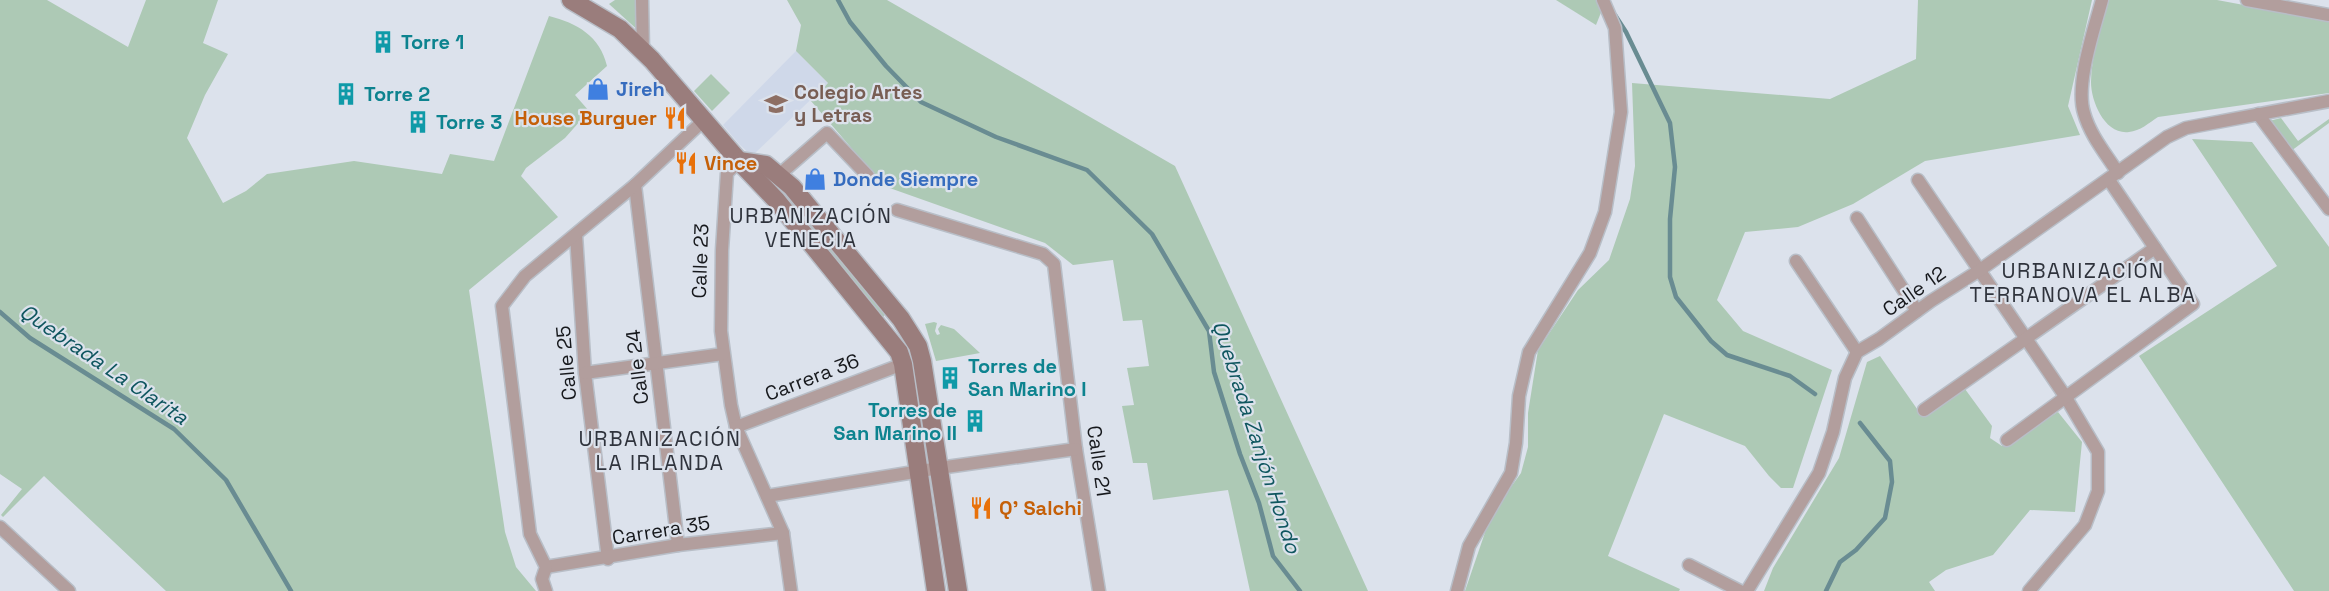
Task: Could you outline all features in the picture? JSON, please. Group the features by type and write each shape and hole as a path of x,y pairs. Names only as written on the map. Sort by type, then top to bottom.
{"main road":[{"path":"571,0 620,29 643,51 776,200 899,352 903,364 936,591"},
{"path":"739,161 766,165 792,187 901,319 918,346 958,591"},
{"path":"885,333 901,319"}],"street":[{"path":"642,0 643,51"},
{"path":"1457,591 1469,546 1511,473 1519,396 1529,352 1590,253 1605,212 1621,112 1614,28 1602,0"},
{"path":"2007,440 2193,304 2113,177 2083,111 2081,86 2102,0"},
{"path":"2247,0 2329,15"},
{"name":"Calle 12","path":"1857,352 1980,270 2167,137 2186,128 2329,101"},
{"path":"2258,114 2329,209"},
{"path":"546,591 542,579 546,567 530,534 502,306 525,276 635,185 704,120"},
{"path":"779,176 827,133 868,176"},
{"name":"Calle 23","path":"739,161 727,173 722,250 723,354 736,427 783,533 791,591"},
{"path":"1918,180 2065,396 2098,452 2098,490 2085,525 2029,591"},
{"name":"Calle 24","path":"635,185 678,545"},
{"name":"Calle 21","path":"897,210 1043,254 1054,264 1076,449 1099,591"},
{"path":"1857,218 1917,311"},
{"name":"Calle 25","path":"576,235 585,373 608,559"},
{"path":"1924,410 2156,248"},
{"path":"1747,591 1819,473 1833,432 1845,378 1857,352 1796,261"},
{"path":"585,373 723,354"},
{"name":"Carrera 36","path":"736,427 903,364"},
{"path":"767,496 919,471 1076,449"},
{"path":"0,527 69,591"},
{"name":"Carrera 35","path":"546,567 608,559 678,545 783,533"},
{"path":"1689,565 1740,591"}],"shaded area":[{"name":"Colegio Artes y Letras","path":"796,51 828,83 752,156 723,125"}],"green space":[{"path":"0,0 47,0 128,47 146,0 218,0 203,43 228,54 205,95 187,138 223,203 246,191 267,174 354,161 442,174 450,154 494,161 549,16 578,27 593,39 604,56 607,66 575,95 589,111 565,138 526,168 521,176 558,217 469,290 505,532 516,567 536,591 166,591 44,476 3,517 1,515 22,489 0,474"},
{"path":"615,0 639,0 641,33 609,4"},
{"path":"787,0 887,0 1175,166 1368,591 1250,591 1228,490 1153,500 1147,463 1133,463 1122,406 1134,405 1127,368 1149,366 1142,320 1123,321 1113,260 1073,265 1045,243 884,186 811,101 828,83 796,51 801,25"},
{"path":"1556,0 1606,0 1596,25"},
{"path":"1918,0 2092,0 2068,106 2080,135 1925,161 1853,204 1798,227 1745,232 1717,300 1743,331 1832,370 1793,488 1781,488 1745,446 1664,414 1608,556 1680,589 1679,591 1465,591 1491,515 1521,473 1528,447 1528,413 1538,350 1578,290 1609,260 1630,199 1635,166 1632,83 1830,99 1916,59"},
{"path":"2108,0 2217,0 2329,21 2329,93 2158,117 2137,130 2120,132 2106,123 2101,116 2094,99 2091,82 2097,41"},
{"path":"711,74 730,93 712,111 694,91"},
{"path":"2281,118 2298,141 2329,119 2329,123 2291,151 2269,121"},
{"path":"2192,139 2252,142 2329,247 2329,591 2294,591 2139,356 2277,266"},
{"path":"775,184 787,194 886,313 883,317 784,199 772,188"},
{"path":"937,323 935,331 937,335 940,334 938,329 941,325 954,329 980,353 936,361 925,324"},
{"path":"1880,356 1922,416 1965,389 1992,426 1990,438 2002,446 2058,412 2082,442 2075,512 2030,510 1993,555 1946,570 1929,582 1935,591 1764,591 1773,568 1839,458 1867,362"}],"waterway":[{"name":"Quebrada Zanjón Hondo","path":"838,0 850,22 886,66 921,102 996,137 1087,170 1152,234 1209,331 1214,372 1240,454 1259,503 1273,556 1300,591"},
{"path":"1615,15 1626,32 1670,123 1675,167 1670,219 1670,277 1676,297 1711,341 1727,355 1790,376 1815,394"},
{"name":"Quebrada La Clarita","path":"0,312 30,338 174,429 226,480 291,591"},
{"path":"1826,591 1840,562 1856,550 1885,518 1892,482 1890,461 1860,423"}],"place":[{"name":"Torre 1","path":"383,42"},
{"name":"Jireh","path":"598,89"},
{"name":"Torre 2","path":"346,94"},
{"name":"Colegio Artes y Letras","path":"776,104"},
{"name":"House Burguer","path":"675,118"},
{"name":"Torre 3","path":"418,122"},
{"name":"Vince","path":"686,163"},
{"name":"Donde Siempre","path":"815,179"},
{"name":"Torres de San Marino I","path":"950,378"},
{"name":"Torres de San Marino II","path":"975,421"},
{"name":"Q' Salchi","path":"981,508"}],"district":[{"name":"URBANIZACIÓN VENECIA","path":"811,227"},
{"name":"URBANIZACIÓN TERRANOVA EL ALBA","path":"2083,282"},
{"name":"URBANIZACIÓN LA IRLANDA","path":"660,450"}]}
